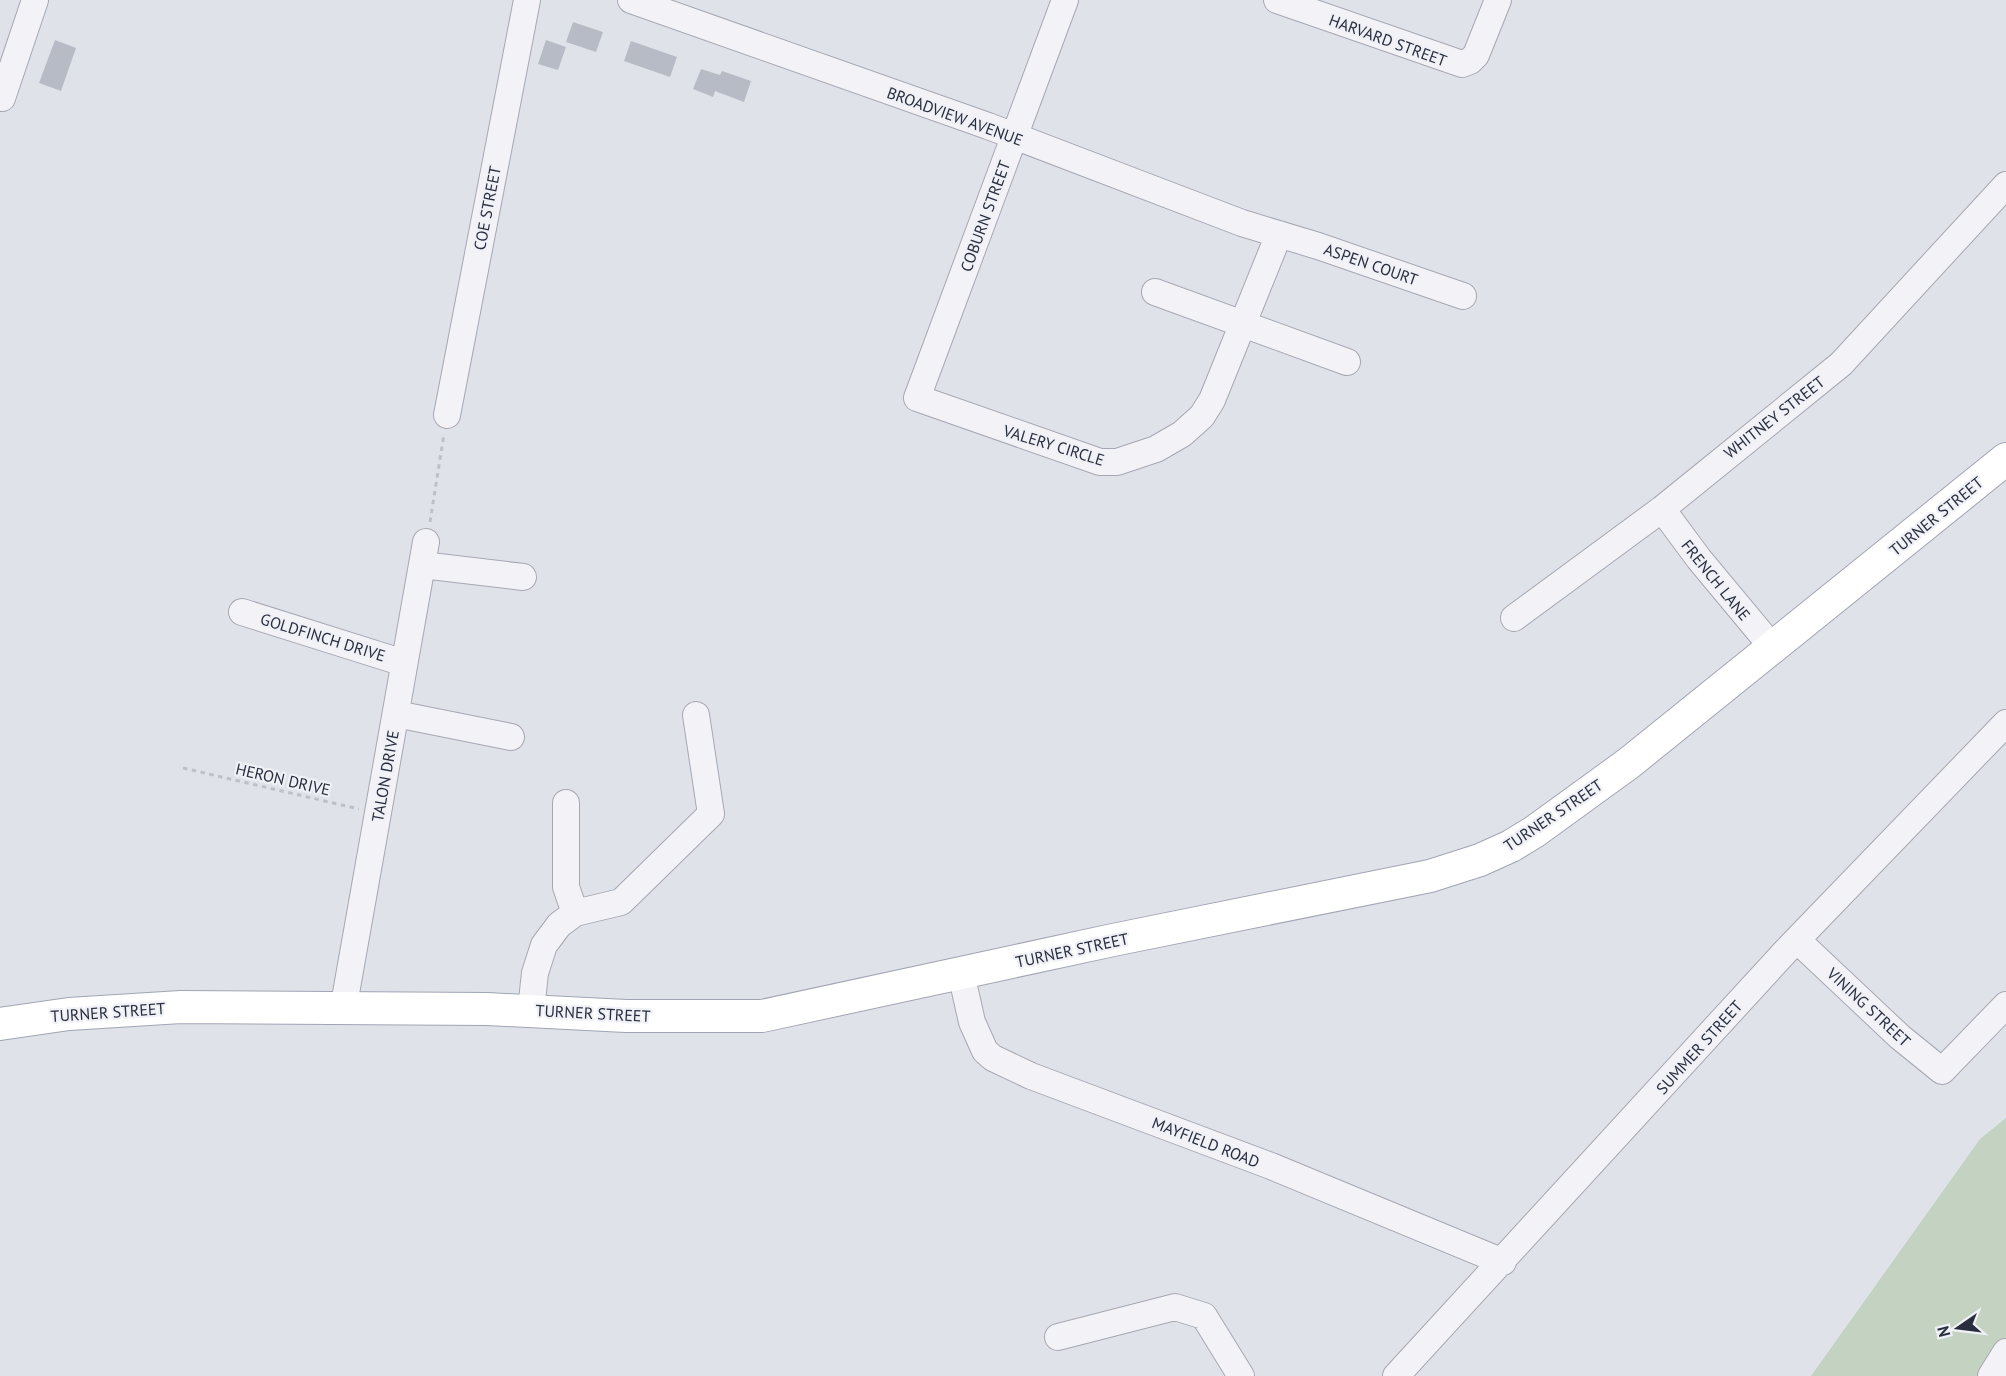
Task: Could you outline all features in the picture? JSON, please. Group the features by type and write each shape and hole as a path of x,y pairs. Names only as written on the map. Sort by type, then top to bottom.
{"main road":[{"name":"TURNER STREET","path":"0,1024 126,1009 253,1007 343,1010 531,1010 626,1016 762,1016 1113,940 1388,886 1480,860 1511,846 1534,832 1629,763 2006,459"}],"street":[{"path":"2,98 35,0"},
{"name":"COE STREET","path":"447,415 527,0"},
{"name":"BROADVIEW AVENUE","path":"631,0 1015,136 1278,234"},
{"name":"COBURN STREET","path":"917,398 1065,0"},
{"name":"HARVARD STREET","path":"1277,0 1462,64 1470,62 1476,55 1498,0"},
{"name":"WHITNEY STREET","path":"1514,618 1662,508 1841,364 2006,186"},
{"name":"ASPEN COURT","path":"1278,234 1463,296"},
{"name":"VALERY CIRCLE","path":"917,398 1100,462 1117,462 1156,449 1182,434 1202,416 1212,400 1278,234"},
{"path":"1155,292 1347,363"},
{"name":"FRENCH LANE","path":"1662,508 1699,559 1773,648"},
{"path":"424,553 523,577"},
{"name":"TALON DRIVE","path":"343,1010 424,553"},
{"name":"GOLDFINCH DRIVE","path":"242,612 404,663"},
{"path":"396,714 511,737"},
{"path":"531,1010 535,973 544,945 559,925 575,913 621,902 711,814 696,715"},
{"name":"SUMMER STREET","path":"1396,1376 1503,1263 1797,940 2006,723"},
{"path":"566,803 566,887 575,913"},
{"name":"VINING STREET","path":"1797,940 1900,1037 1942,1071 2006,1005"},
{"name":"MAYFIELD ROAD","path":"961,973 979,1039 993,1058 1031,1076 1271,1166 1503,1263"},
{"path":"1058,1337 1175,1307 1204,1316 1241,1376"},
{"path":"1991,1376 2006,1352"}],"path":[{"path":"424,553 447,415"},
{"name":"HERON DRIVE","path":"183,768 379,813"}],"green space":[{"path":"2006,1118 2006,1376 1811,1376 1980,1139"}],"building":[{"path":"573,22 603,32 596,52 566,42"},
{"path":"55,40 76,48 61,91 39,83"},
{"path":"546,40 566,47 558,70 538,64"},
{"path":"631,41 677,57 670,77 624,61"},
{"path":"701,69 720,75 722,71 751,81 744,102 715,91 713,97 693,89"}]}
